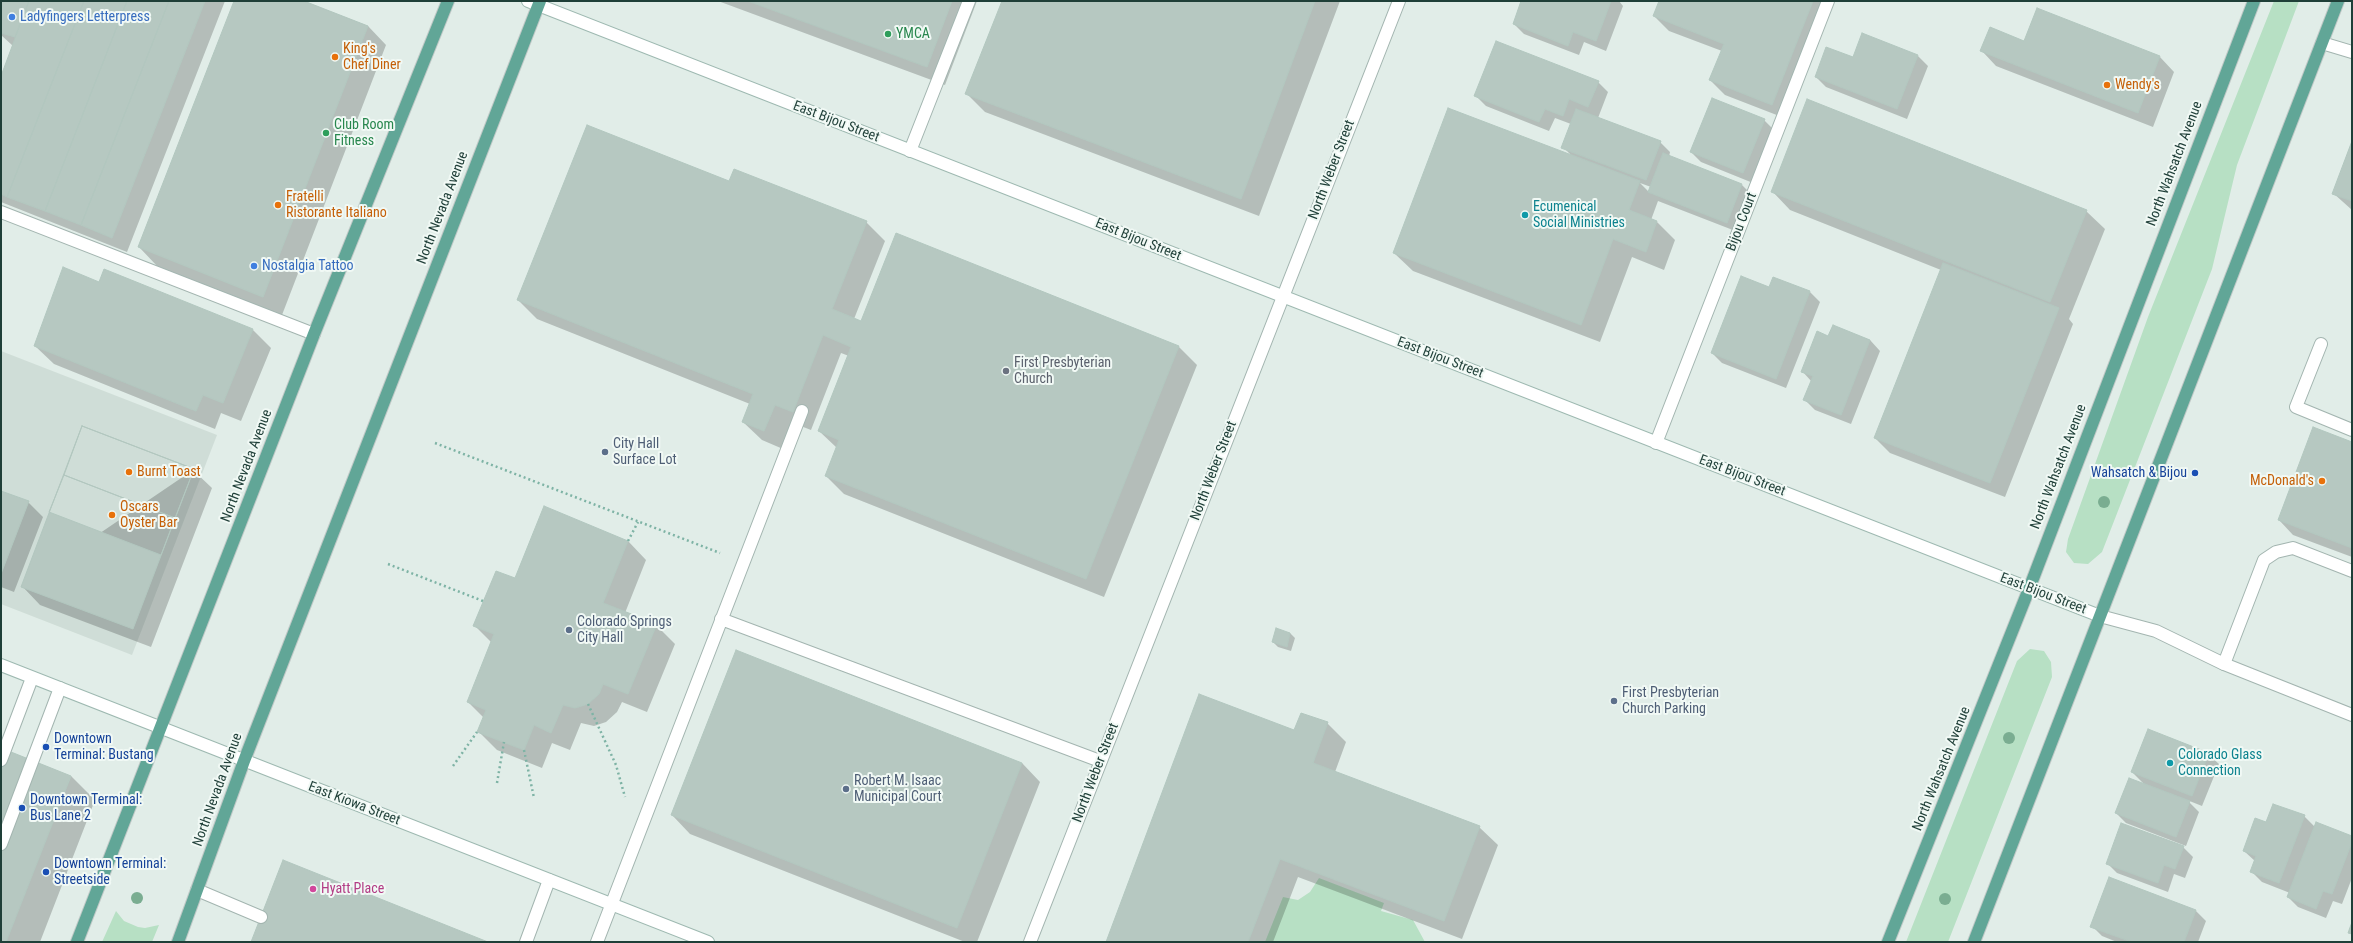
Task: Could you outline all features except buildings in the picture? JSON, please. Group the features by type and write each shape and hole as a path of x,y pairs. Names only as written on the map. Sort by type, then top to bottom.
{"main road":[{"name":"North Nevada Avenue","path":"77,942 314,334 448,1"},
{"path":"910,151 969,1"},
{"name":"North Weber Street","path":"1030,942 1398,1"},
{"name":"Bijou Court","path":"1656,443 1828,1"},
{"name":"North Wahsatch Avenue","path":"1888,942 2029,589 2254,1"},
{"path":"1974,942 2338,1"},
{"name":"North Nevada Avenue","path":"178,942 244,760 535,2"},
{"name":"East Bijou Street","path":"535,2 910,151 2029,589 2100,616 2156,631 2224,664 2352,715"},
{"path":"2322,43 2352,52"},
{"path":"1,212 314,334"},
{"path":"2321,344 2296,407 2352,430"},
{"path":"597,942 802,411"},
{"path":"2224,664 2264,560 2276,552 2293,548 2352,571"},
{"path":"721,619 1100,762"},
{"name":"East Kiowa Street","path":"1,665 161,729 244,760 708,942"},
{"path":"1,760 32,678"},
{"path":"1,844 60,688"},
{"path":"526,942 549,880"},
{"path":"197,890 261,917"}],"path":[{"path":"435,443 744,562"},
{"path":"628,541 638,522"},
{"path":"388,564 483,601"},
{"path":"588,704 616,765 637,838"},
{"path":"453,766 477,732"},
{"path":"497,783 504,742"},
{"path":"524,750 534,798"}],"shaded area":[{"path":"1,351 217,435 132,655 1,604"}],"green space":[{"path":"2274,1 2299,1 2237,165 2212,269 2102,552 2088,564 2074,563 2066,552 2068,539 2148,317"},
{"path":"2030,649 2044,651 2051,662 2052,677 1948,942 1906,942 2017,661"},
{"path":"1319,878 1384,903 1381,911 1413,920 1425,942 1265,942 1283,897 1298,900 1310,892"},
{"path":"116,911 124,921 138,927 145,928 159,925 152,942 102,942"}],"place":[{"name":"Ladyfingers Letterpress","path":"12,17"},
{"name":"YMCA","path":"888,34"},
{"name":"King's Chef Diner","path":"335,57"},
{"name":"Wendy's","path":"2107,85"},
{"name":"Club Room Fitness","path":"326,133"},
{"name":"Fratelli Ristorante Italiano","path":"278,205"},
{"name":"Ecumenical Social Ministries","path":"1525,215"},
{"name":"Nostalgia Tattoo","path":"254,266"},
{"name":"First Presbyterian Church","path":"1006,371"},
{"name":"City Hall Surface Lot","path":"605,452"},
{"name":"Burnt Toast","path":"129,472"},
{"name":"Wahsatch & Bijou","path":"2195,473"},
{"name":"McDonald's","path":"2322,481"},
{"name":"Oscars Oyster Bar","path":"112,515"},
{"name":"Colorado Springs City Hall","path":"569,630"},
{"name":"First Presbyterian Church Parking","path":"1614,701"},
{"name":"Downtown Terminal: Bustang","path":"46,747"},
{"name":"Colorado Glass Connection","path":"2170,763"},
{"name":"Robert M. Isaac Municipal Court","path":"846,789"},
{"name":"Downtown Terminal: Bus Lane 2","path":"22,808"},
{"name":"Downtown Terminal: Streetside","path":"46,872"},
{"name":"Hyatt Place","path":"313,889"}]}
